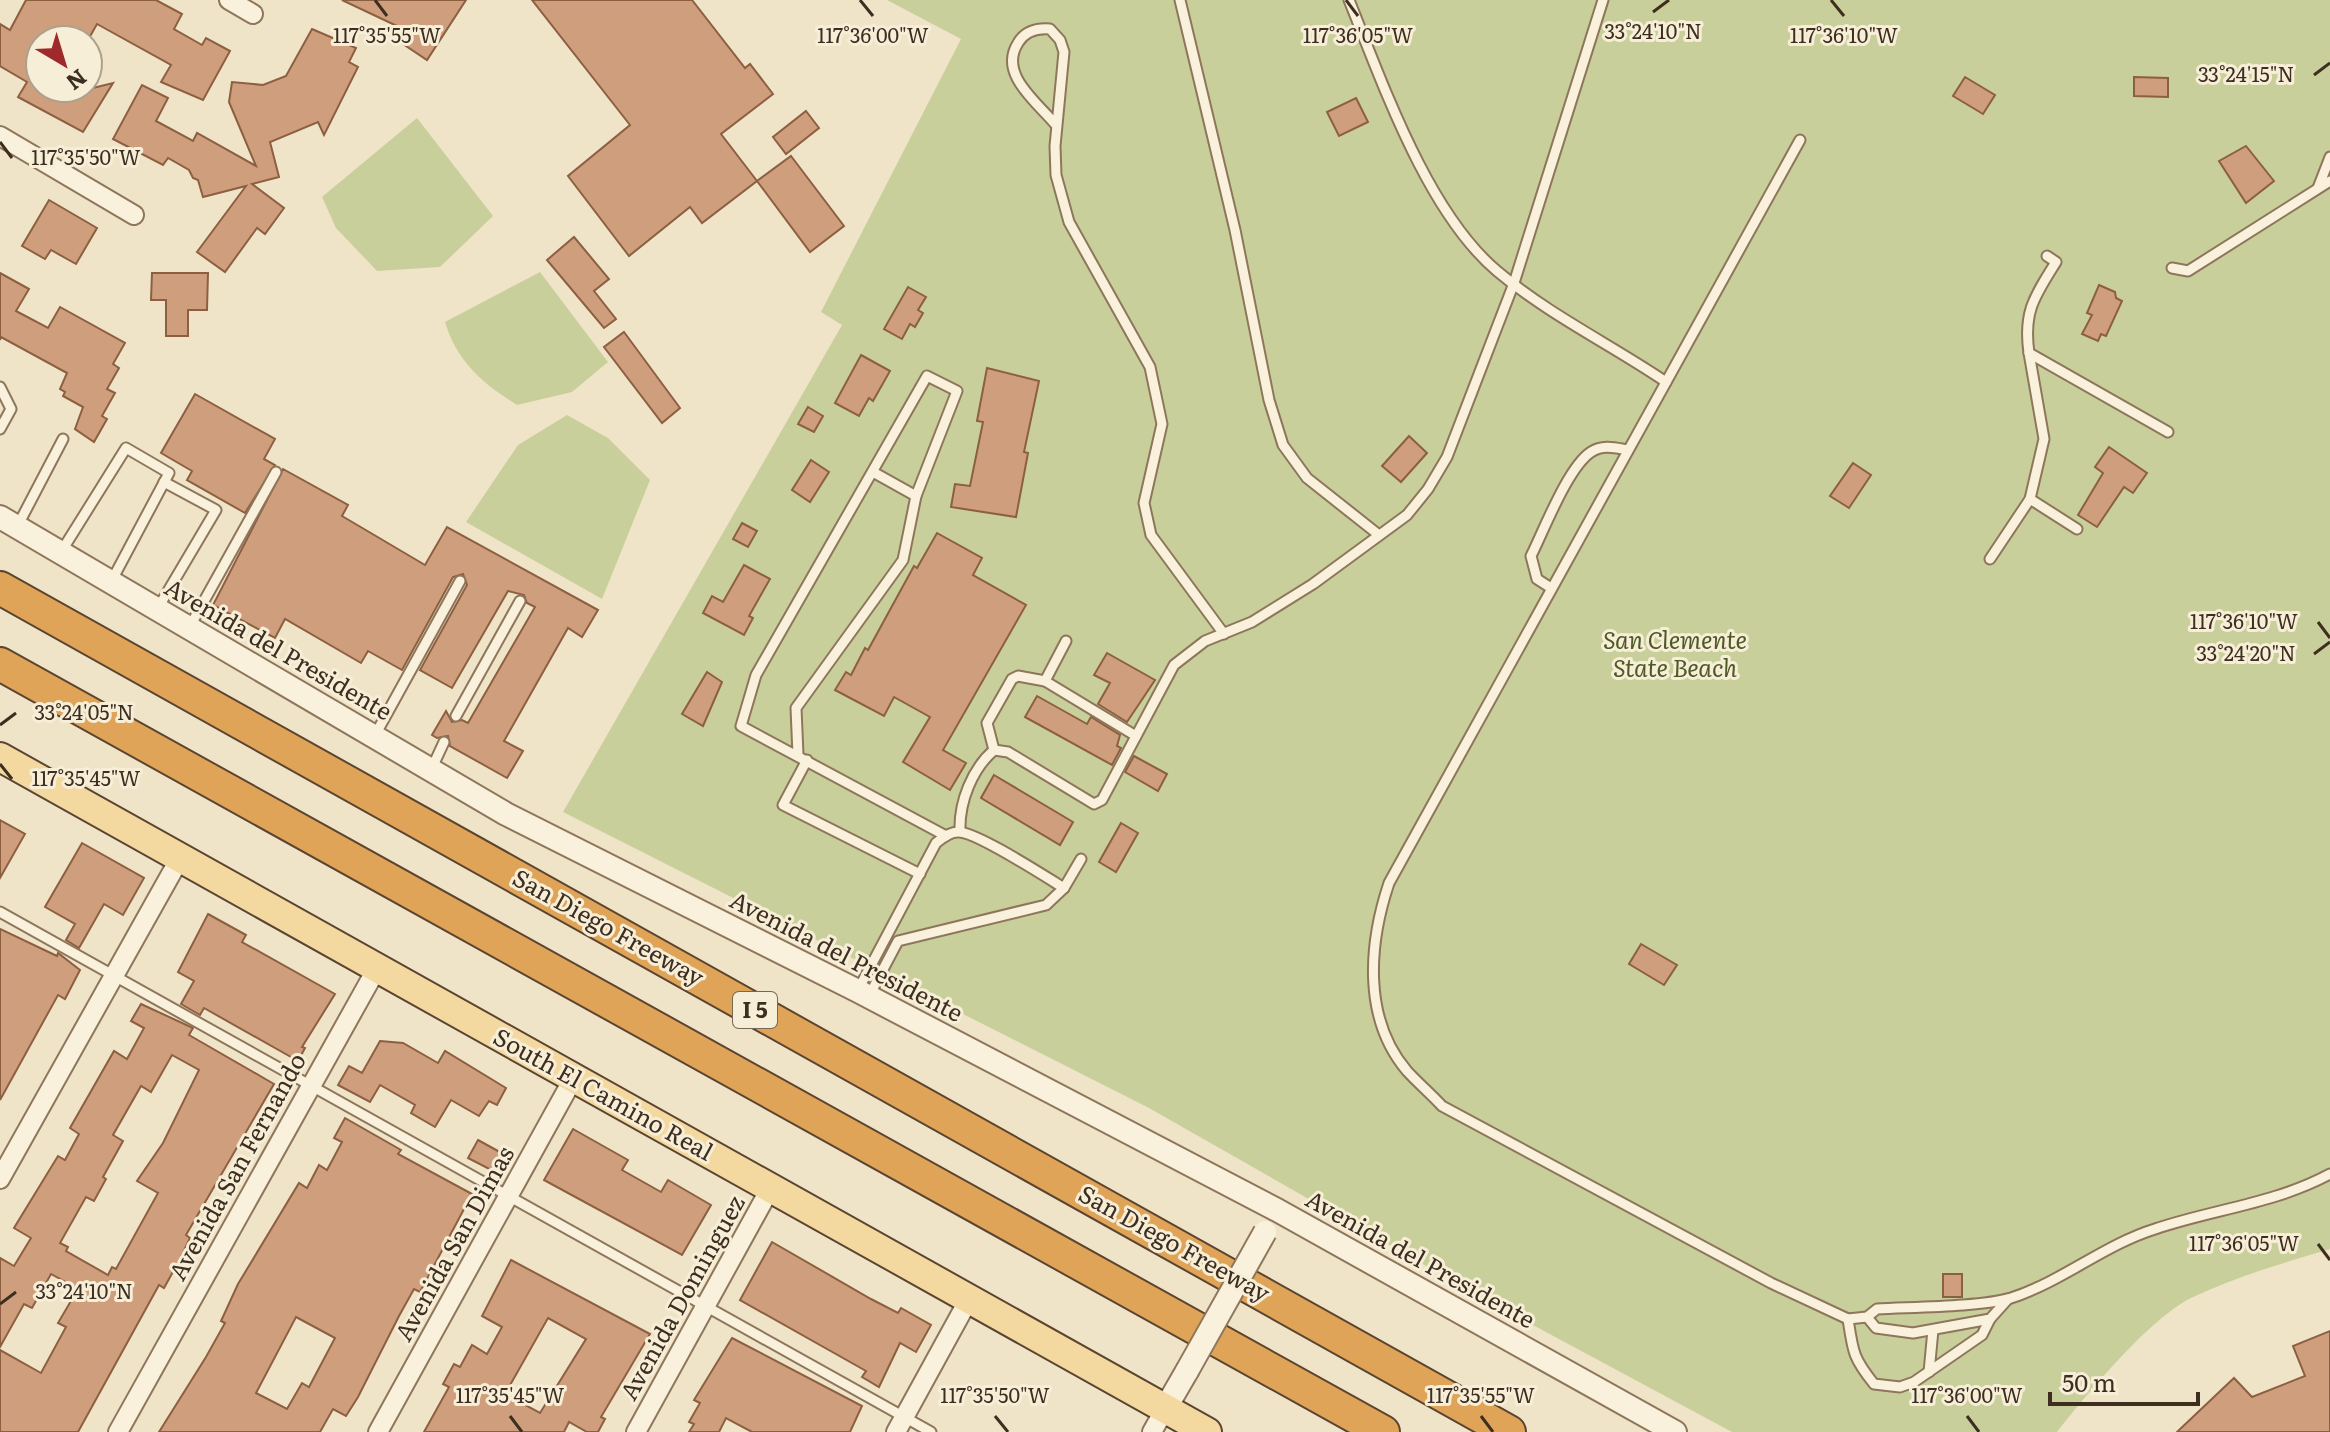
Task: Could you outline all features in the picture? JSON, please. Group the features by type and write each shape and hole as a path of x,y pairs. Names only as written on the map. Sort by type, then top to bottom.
{"highway":[{"name":"San Diego Freeway","path":"0,588 1509,1432"},
{"path":"0,664 1383,1432"}],"main road":[{"name":"South El Camino Real","path":"0,757 969,1299 1159,1420 1207,1432"}],"street":[{"path":"229,0 253,14"},
{"path":"0,136 134,215"},
{"name":"Avenida del Presidente","path":"8,522 506,814 864,994 1277,1210 1675,1432"},
{"path":"0,1179 180,858"},
{"name":"Avenida San Fernando","path":"118,1432 377,968"},
{"name":"Avenida San Dimas","path":"378,1432 573,1079"},
{"name":"Avenida Dominguez","path":"636,1432 771,1187"},
{"path":"1159,1420 1277,1210"},
{"path":"900,1425 969,1299"}],"lane":[{"path":"1180,0 1235,230 1269,400 1283,445 1307,478 1379,535"},
{"path":"1349,0 1400,125 1443,206 1495,270 1555,314 1666,382"},
{"path":"960,831 961,801 985,758 994,750 1008,752 1094,804 1102,800 1174,665 1205,641 1252,622 1313,584 1407,515 1447,457 1514,283 1599,2"},
{"path":"1056,125 1013,74 1011,54 1022,36 1037,28 1050,29 1060,40 1064,52 1056,125 1056,175 1069,222 1150,367 1162,424 1144,503 1151,535 1224,634"},
{"path":"1800,140 1389,883 1375,923 1375,996 1382,1024 1405,1069 1442,1106 1771,1283 1848,1319 1867,1317 1877,1309 2008,1299 2069,1274 2120,1243 2154,1229 2276,1199 2330,1174"},
{"path":"2318,188 2330,157"},
{"path":"2172,268 2188,271 2330,181"},
{"path":"1990,559 2030,499 2044,439 2025,324 2033,299 2056,262 2047,256"},
{"path":"2029,353 2168,432"},
{"path":"920,874 783,805 802,758 796,708 903,560 916,496 957,391 927,376 756,675 741,726 802,758 946,836"},
{"path":"0,387 11,409 0,429"},
{"path":"8,522 63,439"},
{"path":"1551,588 1537,579 1531,556 1579,463 1592,451 1606,446 1628,450"},
{"path":"60,553 126,448 169,473 111,582"},
{"path":"189,628 276,472"},
{"path":"873,472 916,496"},
{"path":"157,610 216,510 164,482"},
{"path":"2030,499 2077,529"},
{"path":"374,737 460,581"},
{"path":"456,716 520,601"},
{"path":"1045,681 1066,641"},
{"path":"994,750 987,723 1012,679 1018,676 1045,681 1136,736"},
{"path":"431,770 444,742"},
{"path":"864,994 936,843 946,836 960,831 1064,888"},
{"path":"864,994 898,941 1046,905 1064,888 1081,859"},
{"path":"0,912 706,1308 900,1425 931,1432"},
{"path":"1848,1319 1854,1357 1874,1384 1900,1387 1929,1372 1982,1335 1990,1319 2008,1299"},
{"path":"1867,1317 1876,1328 1913,1333 1990,1319"},
{"path":"1929,1372 1933,1330"}],"green space":[{"name":"San Clemente State Beach","path":"887,0 2330,0 2330,1249 2225,1283 2174,1308 2120,1359 2057,1432 1732,1432 1488,1301 1149,1108 563,812 842,325 821,312 961,39"},
{"path":"417,118 493,216 440,267 377,271 336,228 322,197"},
{"path":"540,272 608,362 572,392 517,405 473,371 457,349 445,322"},
{"path":"567,415 608,438 650,480 602,599 466,522 518,445"}],"building":[{"path":"26,0 156,0 182,14 174,29 202,45 206,38 230,51 203,100 161,82 171,65 104,28 104,24 24,24 24,80 0,66 0,24 10,30"},
{"path":"342,0 466,0 427,60 391,36 397,26"},
{"path":"532,0 692,0 745,68 750,64 773,94 721,134 757,181 702,223 690,207 629,256 568,176 630,125"},
{"path":"312,29 356,48 349,62 358,67 324,135 318,122 270,142 279,177 252,184 284,208 265,234 257,228 225,272 197,252 246,186 203,197 198,180 189,170 168,158 163,165 113,139 142,85 168,98 156,121 193,141 197,133 256,166 229,102 232,82 263,85 286,76"},
{"path":"1965,77 1995,95 1983,114 1953,96"},
{"path":"2134,77 2168,78 2168,97 2134,96"},
{"path":"113,83 104,98 104,85"},
{"path":"1356,98 1368,122 1339,136 1327,112"},
{"path":"31,104 100,104 83,132"},
{"path":"806,111 819,128 786,154 773,137"},
{"path":"2246,146 2274,181 2246,203 2219,161"},
{"path":"791,156 844,226 810,252 757,181"},
{"path":"49,200 97,228 76,264 51,250 45,259 22,246"},
{"path":"574,237 609,279 594,291 616,319 604,328 547,260"},
{"path":"0,273 29,289 16,311 48,328 60,307 125,343 113,364 119,368 107,389 115,393 102,416 107,419 94,442 75,429 83,407 63,396 65,392 60,389 67,373 1,337 0,340"},
{"path":"152,273 208,273 207,310 188,310 188,336 166,336 166,300 151,300"},
{"path":"2099,285 2115,292 2116,298 2122,301 2106,336 2101,334 2098,341 2082,334 2092,315 2087,313"},
{"path":"908,287 926,297 918,310 923,313 915,327 910,324 902,339 884,329"},
{"path":"624,332 680,408 662,423 604,347"},
{"path":"861,355 890,371 873,401 869,398 859,416 835,403"},
{"path":"987,368 1039,381 1024,452 1028,453 1016,517 951,507 955,484 970,486 983,422 977,421"},
{"path":"195,394 275,439 264,459 275,465 245,513 187,480 192,471 161,453"},
{"path":"808,407 823,416 814,432 798,424"},
{"path":"1409,436 1427,453 1401,482 1382,466"},
{"path":"2109,447 2147,473 2133,493 2124,487 2097,527 2078,515 2103,473 2095,467"},
{"path":"811,460 829,472 810,502 792,490"},
{"path":"1853,463 1871,475 1849,508 1830,496"},
{"path":"283,469 348,505 342,516 425,565 447,527 598,610 582,637 568,628 504,741 523,751 507,778 450,746 448,736 437,738 432,735 446,711 452,722 462,720 468,723 535,607 527,603 524,595 508,591 452,688 420,670 467,585 463,574 453,577 402,670 368,651 361,663 285,619 275,638 213,605"},
{"path":"742,523 757,531 748,547 733,539"},
{"path":"937,533 982,558 973,575 1026,605 943,750 966,763 950,790 903,762 930,717 894,697 884,716 835,690 846,672 851,675 865,648 868,650 914,566 917,568"},
{"path":"744,565 770,579 749,616 753,618 744,635 703,613 712,596 723,602"},
{"path":"1107,653 1155,680 1127,722 1098,704 1110,683 1094,675"},
{"path":"707,672 722,682 703,726 682,714"},
{"path":"1037,696 1087,724 1091,717 1120,735 1117,746 1121,748 1112,765 1025,717"},
{"path":"1134,756 1167,774 1158,791 1125,772"},
{"path":"994,775 1073,822 1060,845 981,798"},
{"path":"0,820 25,834 0,878"},
{"path":"1121,823 1138,833 1116,872 1099,862"},
{"path":"82,843 144,878 123,915 104,904 79,948 66,940 75,924 45,907"},
{"path":"208,914 246,935 242,942 335,994 302,1047 305,1048 298,1061 204,1008 200,1015 181,1004 194,981 178,972"},
{"path":"0,929 57,956 58,953 80,970 65,999 58,995 0,1100"},
{"path":"1641,944 1677,965 1664,985 1629,964"},
{"path":"141,1004 193,1028 189,1035 274,1084 186,1235 190,1238 164,1288 159,1285 78,1432 0,1432 0,1350 41,1373 66,1327 58,1323 78,1289 51,1274 32,1308 24,1304 0,1347 0,1258 14,1266 31,1238 14,1228 58,1156 65,1160 79,1134 70,1128 114,1051 127,1059 144,1028 131,1021","holes":["172,1055 199,1070 163,1143 137,1181 158,1193 116,1269 112,1267 108,1275 66,1251 68,1247 60,1243 86,1197 94,1201 106,1179 103,1177 123,1141 113,1135 141,1086 151,1092"]},
{"path":"380,1041 403,1043 438,1063 445,1051 506,1088 497,1105 489,1101 479,1116 451,1100 435,1127 411,1113 415,1105 380,1085 370,1102 338,1085 349,1066 362,1073"},
{"path":"345,1118 401,1150 398,1154 472,1194 420,1292 414,1289 358,1397 346,1416 333,1409 320,1432 159,1432 206,1357 225,1323 221,1321 238,1284 299,1183 307,1188 319,1165 327,1170 342,1142 334,1138","holes":["296,1317 335,1338 309,1387 302,1383 287,1409 256,1393"]},
{"path":"573,1129 628,1160 622,1170 661,1192 668,1180 711,1205 682,1255 544,1180"},
{"path":"478,1140 507,1156 497,1173 468,1158"},
{"path":"772,1242 871,1299 898,1313 901,1308 931,1325 916,1352 900,1343 879,1387 862,1377 866,1371 740,1300"},
{"path":"511,1260 650,1334 601,1417 605,1419 598,1432 587,1432 569,1422 564,1432 424,1432 449,1387 443,1384 454,1364 460,1367 472,1345 487,1354 502,1327 482,1316","holes":["548,1318 586,1339 540,1413 505,1394"]},
{"path":"1943,1274 1962,1274 1962,1297 1943,1297"},
{"path":"2330,1331 2330,1432 2177,1432 2234,1378 2252,1397 2305,1376 2293,1346"},
{"path":"732,1338 862,1406 850,1432 752,1432 726,1418 719,1432 689,1432 694,1424 689,1422 700,1403 694,1400"}]}
